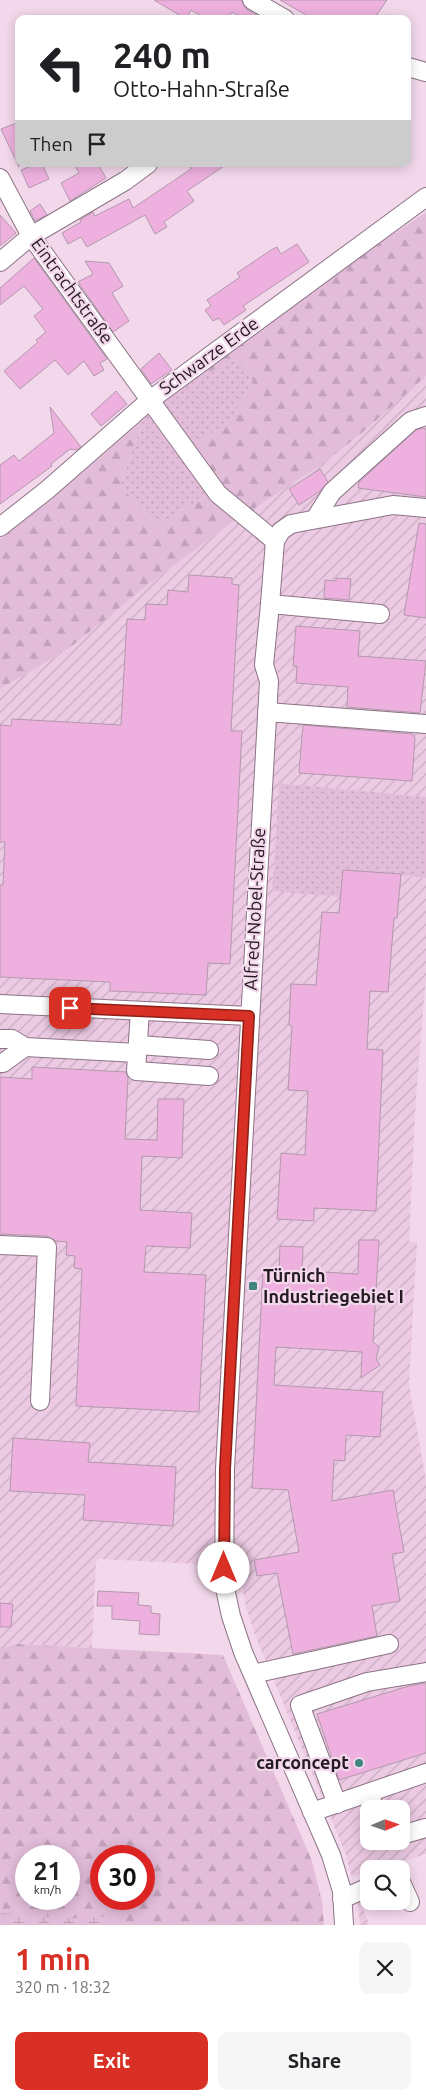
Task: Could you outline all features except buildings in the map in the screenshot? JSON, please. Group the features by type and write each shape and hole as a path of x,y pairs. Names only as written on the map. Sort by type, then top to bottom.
{"street":[{"path":"252,0 278,15"},
{"path":"411,68 426,72"},
{"path":"0,262 32,236 125,181 144,167"},
{"name":"Eintrachtstraße","path":"0,178 32,236 218,494 275,540"},
{"name":"Schwarze Erde","path":"0,527 47,490 150,400 426,197"},
{"path":"315,519 332,492 411,421 426,416"},
{"path":"275,540 281,531 291,524 393,504 426,508"},
{"name":"Alfred-Nobel-Straße","path":"275,540 264,665 269,681 225,1469 224,1584 231,1616 253,1674 331,1855 342,1900 344,1925"},
{"path":"270,604 380,614"},
{"path":"267,712 426,724"},
{"path":"0,1004 249,1016"},
{"path":"140,1011 136,1071 209,1076"},
{"path":"0,1039 12,1040 25,1047 209,1050"},
{"path":"0,1063 3,1063 25,1047"},
{"path":"0,1245 47,1247 40,1401"},
{"path":"253,1674 389,1644"},
{"path":"337,1804 300,1705 367,1682 426,1672"},
{"path":"374,1800 426,1773"},
{"path":"312,1812 337,1804 360,1802"},
{"path":"410,1832 426,1828"},
{"path":"342,1900 360,1891"}],"shaded area":[{"path":"426,376 426,797 279,783 272,891 343,870 426,878 426,976 416,1097 409,1242 417,1242 409,1385 426,1480 426,1854 406,1860 360,1860 360,1874 352,1877 360,1900 360,1910 364,1910 369,1925 360,1925 357,1897 346,1855 255,1635 246,1607 238,1566 100,1559 96,1562 92,1648 16,1644 0,1649 0,689 68,649 149,584 242,515 321,465 363,432"}],"green space":[{"path":"426,212 426,376 363,432 321,465 248,512 216,483 189,449 232,419 253,381 236,360 195,378 349,264"},
{"path":"236,360 253,381 232,419 189,449 160,405 195,378"},
{"path":"148,415 207,495 157,526 120,486 143,420"},
{"path":"143,420 120,486 157,526 207,495 242,515 149,584 68,649 0,689 0,539 49,501"},
{"path":"279,783 426,797 426,878 343,870 341,897 272,891"},
{"path":"16,1644 223,1655 312,1861 322,1902 324,1925 0,1925 0,1649"},
{"path":"0,1913 37,1915 63,1919 109,1916 104,1925 0,1925"}],"place":[{"name":"Türnich Industriegebiet I","path":"253,1286"},
{"name":"carconcept","path":"359,1763"}],"route":[{"path":"70,1008 249,1016 225,1469 224,1568"}]}
